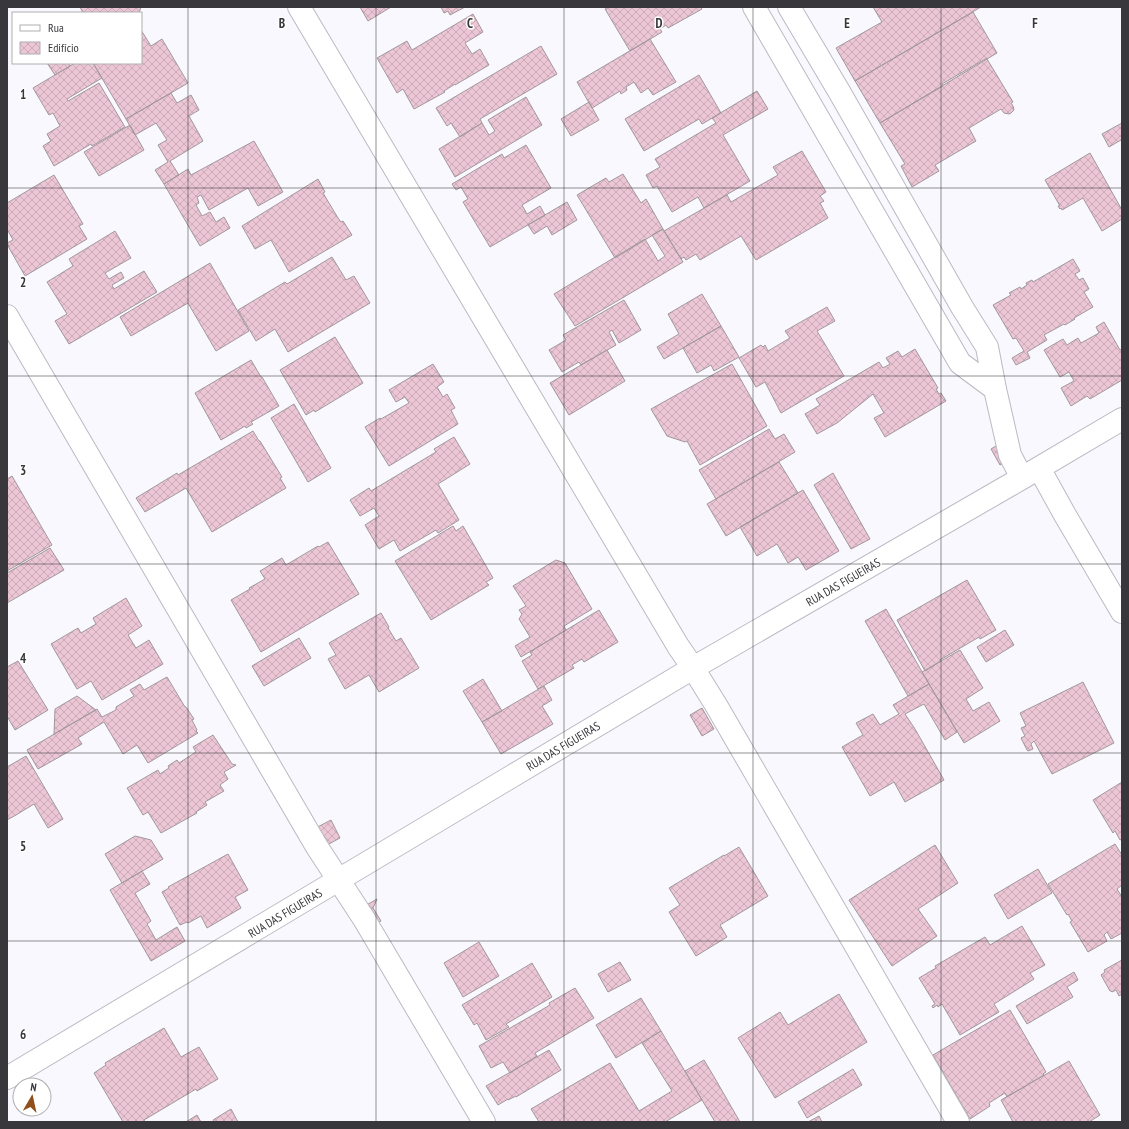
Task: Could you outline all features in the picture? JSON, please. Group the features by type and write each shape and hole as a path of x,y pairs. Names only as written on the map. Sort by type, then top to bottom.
{"street":[{"path":"299,7 678,646 693,668 958,1122"},
{"path":"754,7 960,363 995,389"},
{"path":"789,7 867,139 962,307 988,348 995,389 1010,455 1030,473 1065,515 1122,612"},
{"path":"839,154 867,139"},
{"path":"7,316 309,833 364,919 484,1122"},
{"name":"RUA DAS FIGUEIRAS","path":"7,1078 339,881 693,668 1122,419"}],"building":[{"path":"80,7 141,7 139,12 82,12"},
{"path":"360,7 391,7 368,21"},
{"path":"441,7 465,7 450,15 448,11 444,13"},
{"path":"608,7 701,7 702,9 668,28 666,25 660,29 662,32 630,51 605,9"},
{"path":"873,7 981,7 855,81 836,48 882,22"},
{"path":"973,12 997,53 942,84 943,86 880,123 855,81"},
{"path":"473,14 483,32 465,43 472,54 480,49 489,65 414,109 403,89 397,93 377,58 407,41 412,50"},
{"path":"142,32 151,46 162,39 188,83 126,119 94,64 142,64"},
{"path":"650,39 676,82 653,95 648,88 641,93 634,82 626,87 627,90 621,94 620,91 592,108 577,82"},
{"path":"541,46 557,74 480,119 482,123 460,137 451,123 447,126 436,108"},
{"path":"987,59 1013,102 1011,103 1014,110 1009,114 1004,113 1001,109 969,128 976,141 935,165 939,171 912,187 901,166 905,164 880,123"},
{"path":"48,64 69,64 70,66 55,75"},
{"path":"73,64 94,64 102,78 67,99 68,101 99,83 125,127 92,146 91,144 54,166 43,146 51,141 47,134 60,126 53,113 49,115 33,88"},
{"path":"699,75 721,113 702,124 699,119 644,151 625,119"},
{"path":"757,91 768,109 723,135 750,181 704,208 698,197 672,212 657,186 653,188 646,175 660,167 655,159 716,123 712,118"},
{"path":"171,93 177,103 191,95 199,110 189,116 203,141 170,161 179,175 164,184 155,170 168,162 158,145 167,140 156,123 135,135 126,119"},
{"path":"526,97 542,125 455,177 439,149 482,123 489,135 495,131 488,120"},
{"path":"589,102 599,120 571,136 561,119"},
{"path":"1122,123 1122,142 1121,140 1109,147 1102,134"},
{"path":"130,125 144,150 99,176 84,152"},
{"path":"254,141 283,192 258,206 248,188 209,210 201,195 197,197 199,203 196,205 202,216 210,212 216,222 224,217 230,228 200,246 164,184 188,169 191,175"},
{"path":"526,145 551,188 522,205 527,214 540,206 545,215 490,247 463,202 468,199 461,187 456,190 452,184 502,154 504,158"},
{"path":"802,151 826,192 820,196 824,201 820,203 828,218 756,260 741,236 700,260 696,254 686,260 684,257 681,259 664,231 727,195 731,202 778,175 773,167"},
{"path":"1090,153 1122,210 1122,219 1102,231 1083,198 1062,210 1058,206 1060,206 1045,180"},
{"path":"623,174 641,203 646,199 663,229 615,258 577,195 606,178 609,182"},
{"path":"54,175 83,224 79,226 87,239 25,276 7,243 13,240 7,229 7,203"},
{"path":"318,179 325,192 323,193 338,218 341,222 343,221 352,235 289,272 271,240 255,249 242,226"},
{"path":"567,202 577,220 552,235 547,226 534,234 528,225"},
{"path":"663,229 683,262 575,326 554,294 645,239 658,261 665,256 652,235"},
{"path":"115,231 131,258 105,273 109,279 121,272 124,278 112,285 114,289 144,271 157,292 69,344 55,321 67,314 47,282 73,266 69,259"},
{"path":"332,257 346,280 354,276 370,303 288,352 275,329 256,341 238,310 285,282 287,284"},
{"path":"1073,259 1080,271 1075,274 1079,280 1083,278 1089,289 1084,292 1093,307 1065,325 1064,324 1044,335 1047,340 1027,352 1030,358 1016,365 1012,358 1024,351 1016,338 1013,339 993,305 1011,295 1009,293 1020,287 1021,289 1027,285 1026,283 1032,280 1033,282"},
{"path":"210,263 249,331 216,351 188,303 131,336 120,317"},
{"path":"702,294 721,326 664,359 657,347 679,334 668,314"},
{"path":"624,300 641,330 619,343 612,330 609,332 616,345 581,365 579,362 562,372 549,350 566,340 563,335"},
{"path":"827,307 835,321 817,331 844,376 781,413 765,382 756,387 739,358 761,345 763,347 765,345 768,351 790,338 785,331"},
{"path":"1104,322 1120,350 1122,349 1122,380 1090,399 1087,396 1071,406 1061,388 1074,381 1069,372 1060,377 1044,350 1063,339 1067,345 1078,338 1081,343 1099,333 1096,327"},
{"path":"721,326 739,357 714,371 711,365 697,373 683,348"},
{"path":"335,337 363,383 315,412 314,410 306,415 280,370"},
{"path":"915,349 938,388 936,389 939,394 941,393 946,401 885,437 874,418 884,413 873,394 837,423 817,434 805,414 820,405 816,399 879,362 883,368 890,364 886,358 898,351 902,357"},
{"path":"607,350 625,381 569,415 550,383"},
{"path":"251,360 279,406 251,422 253,424 246,428 245,426 221,440 195,393"},
{"path":"433,364 444,382 437,387 443,397 447,394 455,408 451,410 458,424 389,466 365,427 409,403 405,397 396,402 389,390"},
{"path":"732,364 767,426 700,465 687,441 685,442 667,436 651,409"},
{"path":"294,404 331,468 308,482 271,418"},
{"path":"769,429 775,439 784,434 795,452 716,499 699,470"},
{"path":"253,431 282,477 280,478 286,488 212,532 186,488 145,512 136,498 177,473 178,475"},
{"path":"454,437 470,464 438,484 459,520 438,533 436,530 400,551 394,540 379,549 365,525 379,516 374,508 360,516 350,500 369,488 371,491 436,452 434,449"},
{"path":"1004,441 1013,457 1000,465 991,449"},
{"path":"779,462 798,493 726,536 707,504"},
{"path":"833,473 870,539 851,549 814,485"},
{"path":"12,476 52,545 7,571 7,479"},
{"path":"803,490 839,551 806,570 798,557 788,563 777,544 757,556 740,527"},
{"path":"453,526 456,531 463,526 493,578 486,582 489,585 431,620 395,561"},
{"path":"328,542 359,594 261,652 231,600 265,579 260,571 282,558 286,565 318,546 319,547"},
{"path":"50,548 64,570 7,603 7,573"},
{"path":"556,560 565,563 592,609 564,626 566,630 521,657 515,646 530,637 519,619 522,614 519,610 526,606 513,586"},
{"path":"967,580 996,630 980,639 979,637 940,660 941,661 925,671 897,620"},
{"path":"126,598 142,626 128,635 136,648 149,640 163,664 102,700 91,681 77,689 51,644 78,628 81,633 96,624 93,618"},
{"path":"886,609 929,684 908,696 865,621"},
{"path":"599,610 618,642 584,662 582,659 572,665 574,668 538,689 522,661 532,655 530,652"},
{"path":"381,613 396,641 401,638 419,668 379,692 369,675 345,689 328,659 336,655 329,643"},
{"path":"1005,630 1014,645 986,662 977,647"},
{"path":"299,638 311,658 264,686 252,666"},
{"path":"960,650 983,688 966,699 973,711 989,702 1000,721 964,743 922,672"},
{"path":"18,661 48,710 15,730 7,716 7,667"},
{"path":"167,677 194,719 192,720 198,733 148,763 137,745 123,754 104,722 78,738 82,744 38,769 27,750 97,709 102,717 116,710 116,707 134,696 130,690 140,684 144,690"},
{"path":"483,679 502,711 482,722 463,691"},
{"path":"1083,682 1114,743 1052,774 1034,741 1031,744 1033,749 1027,750 1021,738 1025,736 1021,728 1026,726 1020,713"},
{"path":"929,684 957,732 945,740 924,704 905,714 944,780 905,802 894,782 870,796 842,747 863,735 856,723 873,714 880,725 899,714 893,705"},
{"path":"544,686 552,700 542,706 553,724 501,754 482,722"},
{"path":"77,696 96,710 54,734 55,709"},
{"path":"702,708 714,729 702,736 690,715"},
{"path":"213,735 232,764 236,765 224,772 228,779 220,785 224,791 205,802 207,805 196,812 197,813 161,833 148,812 143,815 127,788 158,770 160,774 177,760 179,763 196,752 193,747"},
{"path":"26,756 63,819 48,828 34,804 7,820 7,767"},
{"path":"1122,782 1122,839 1120,840 1115,831 1113,833 1093,800"},
{"path":"331,820 340,838 327,845 312,830"},
{"path":"135,836 151,840 163,859 122,883 105,854"},
{"path":"1115,844 1122,855 1122,885 1117,889 1122,897 1122,933 1111,939 1107,932 1104,935 1107,941 1088,952 1070,922 1072,921 1068,914 1067,915 1048,884"},
{"path":"935,845 958,883 918,909 937,936 892,966 849,900"},
{"path":"739,847 768,896 720,925 727,937 696,956 669,912 680,905 669,888"},
{"path":"228,854 248,890 235,897 241,908 207,928 201,916 188,923 187,922 180,925 162,892 169,888 168,887"},
{"path":"1038,869 1052,893 1008,919 994,895"},
{"path":"142,871 150,884 135,893 151,921 147,924 156,940 177,927 185,941 151,961 110,890"},
{"path":"377,899 373,908 381,921 369,928 363,907"},
{"path":"1022,926 1045,965 1030,973 1034,979 994,1004 999,1012 960,1035 942,1004 933,1008 932,1006 935,1004 919,978 936,968 935,966 985,937 990,945"},
{"path":"479,942 499,976 463,997 444,963"},
{"path":"1122,960 1122,994 1119,996 1116,990 1112,992 1110,991 1101,975 1105,972 1104,970"},
{"path":"620,962 631,980 608,992 598,974"},
{"path":"532,963 552,997 506,1024 509,1027 486,1040 477,1023 474,1025 462,1005"},
{"path":"1074,972 1078,980 1067,987 1073,997 1027,1024 1016,1006"},
{"path":"575,988 594,1018 535,1053 537,1056 510,1073 503,1062 491,1068 479,1046 550,1005 549,1003"},
{"path":"839,994 867,1042 775,1098 738,1038 780,1012 788,1025"},
{"path":"641,998 661,1031 616,1058 596,1025"},
{"path":"1010,1010 1046,1072 1043,1074 1044,1075 1007,1097 1005,1093 989,1103 990,1106 970,1119 933,1055"},
{"path":"164,1028 181,1057 199,1047 218,1079 197,1091 196,1089 144,1120 145,1122 123,1122 94,1073 106,1065 105,1063"},
{"path":"661,1031 702,1100 665,1122 539,1122 531,1109 610,1063 639,1111 672,1091 642,1043"},
{"path":"549,1050 561,1070 516,1097 508,1099 498,1105 486,1086"},
{"path":"704,1060 740,1122 715,1122 685,1071"},
{"path":"1069,1061 1100,1115 1089,1122 1013,1122 1001,1100"},
{"path":"853,1069 862,1085 807,1118 798,1102"},
{"path":"231,1109 238,1122 214,1122 213,1120"},
{"path":"197,1115 201,1122 186,1122"},
{"path":"819,1116 822,1122 808,1122"}]}
